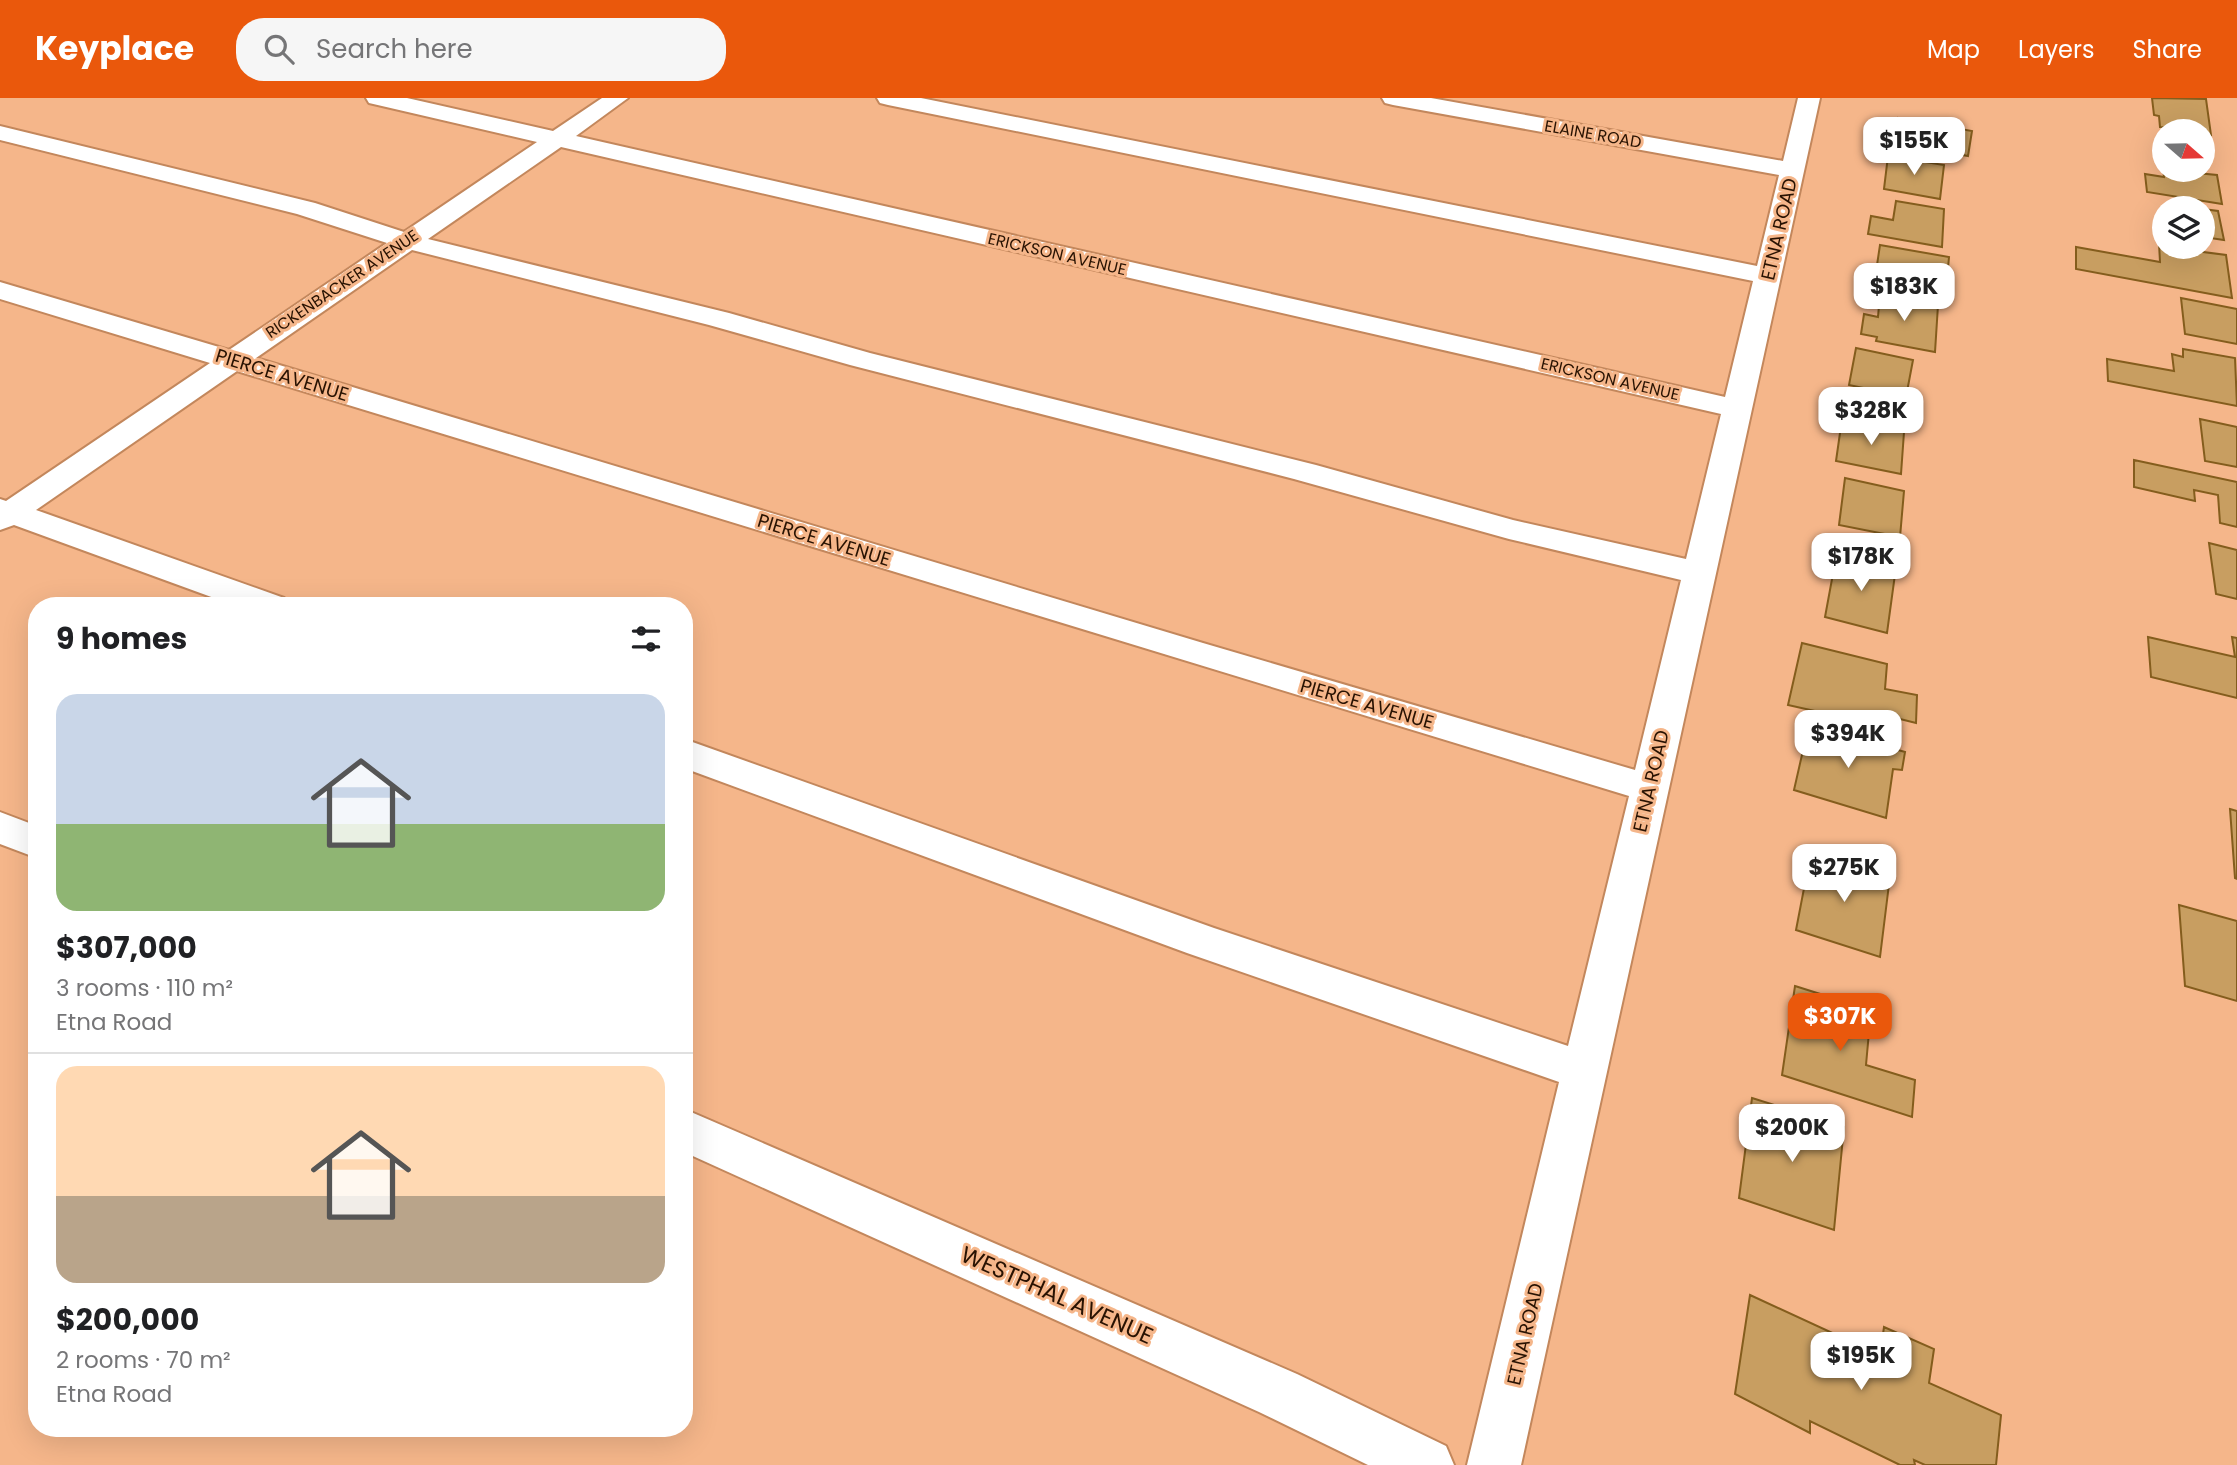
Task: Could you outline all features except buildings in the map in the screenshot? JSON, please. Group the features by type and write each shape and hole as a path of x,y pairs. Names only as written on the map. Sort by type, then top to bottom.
{"street":[{"name":"ERICKSON AVENUE","path":"377,98 1737,409"},
{"name":"RICKENBACKER AVENUE","path":"4,514 617,98"},
{"path":"888,98 1616,248 1768,276"},
{"name":"ELAINE ROAD","path":"1393,98 1793,170"},
{"name":"ETNA ROAD","path":"1494,1465 1810,98"},
{"path":"0,133 54,150 298,207 368,226 406,241 719,319 860,359 1305,472 1509,529 1699,573"},
{"name":"PIERCE AVENUE","path":"0,290 1177,648 1649,788"},
{"path":"4,514 246,597"},
{"path":"693,756 1202,941 1586,1071"},
{"path":"0,827 28,839"},
{"name":"WESTPHAL AVENUE","path":"693,1134 1278,1393 1427,1465"}]}
